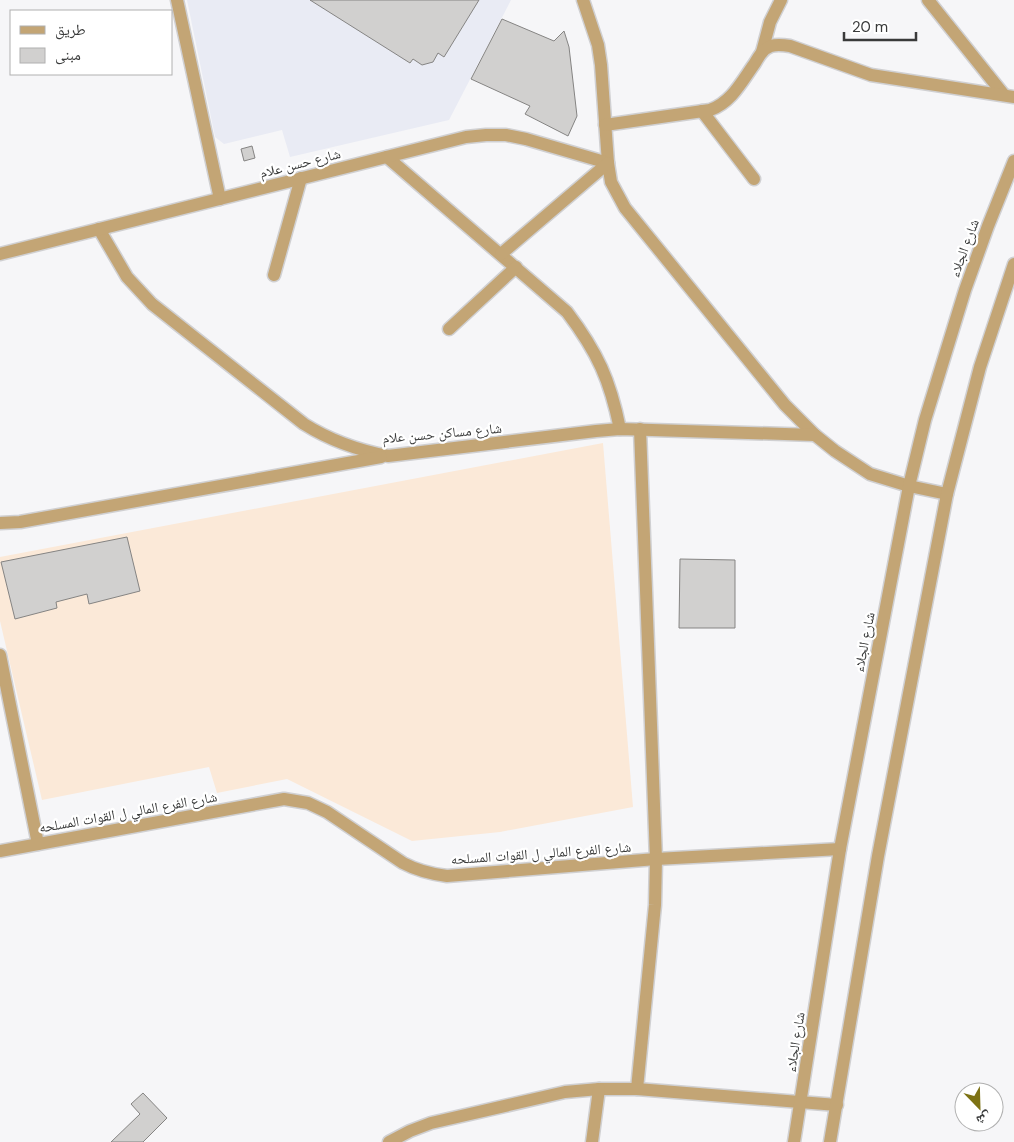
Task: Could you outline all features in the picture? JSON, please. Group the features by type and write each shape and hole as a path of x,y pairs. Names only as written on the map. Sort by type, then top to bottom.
{"street":[{"path":"177,0 220,198"},
{"path":"583,0 598,45 602,65 605,125 611,182 625,208 785,405 815,435 870,474 908,486 947,494"},
{"path":"762,52 770,22 781,0"},
{"path":"928,0 1009,96"},
{"path":"605,125 718,107 730,98 762,52 770,46 780,44 871,75 1009,96"},
{"path":"702,111 754,179"},
{"name":"شارع حسن علام","path":"0,254 466,137 493,135 526,139 608,163"},
{"path":"387,157 567,312 587,338 602,367 614,398 620,430"},
{"name":"شارع الجلاء","path":"794,1142 840,849 908,486 925,420 956,318 988,226 1014,161"},
{"path":"501,254 608,163"},
{"path":"274,275 301,178"},
{"name":"شارع مساكن حسن علام","path":"99,229 127,277 145,298 304,424 324,436 366,452 388,456 596,431 640,429 815,435"},
{"path":"830,1142 878,856 947,494 980,367 1014,264"},
{"path":"449,329 516,268"},
{"path":"637,1090 655,905 656,859 640,429"},
{"path":"0,522 30,520 388,456"},
{"path":"0,655 38,844"},
{"name":"شارع الفرع المالي ل القوات المسلحه","path":"0,851 284,799 308,803 327,812 403,863 430,874 466,876 656,859 840,849"},
{"path":"390,1142 410,1131 431,1123 565,1092 599,1089 637,1090 837,1105"},
{"path":"592,1142 599,1089"}],"shaded area":[{"path":"187,0 511,0 449,120 290,157 282,130 224,144 215,137"},
{"path":"603,443 633,807 500,832 412,841 287,779 217,793 209,767 42,800 0,621 0,557"}],"building":[{"path":"310,0 479,0 444,57 438,53 433,62 422,65 413,59 410,63"},
{"path":"502,19 554,41 564,31 569,47 577,116 568,136 525,114 530,106 471,79"},
{"path":"252,146 255,158 244,161 241,149"},
{"path":"127,537 140,591 89,604 87,594 56,602 57,608 15,619 1,562"},
{"path":"680,559 735,560 735,628 679,628"},
{"path":"143,1093 167,1118 143,1142 111,1142 140,1114 131,1104"}]}
